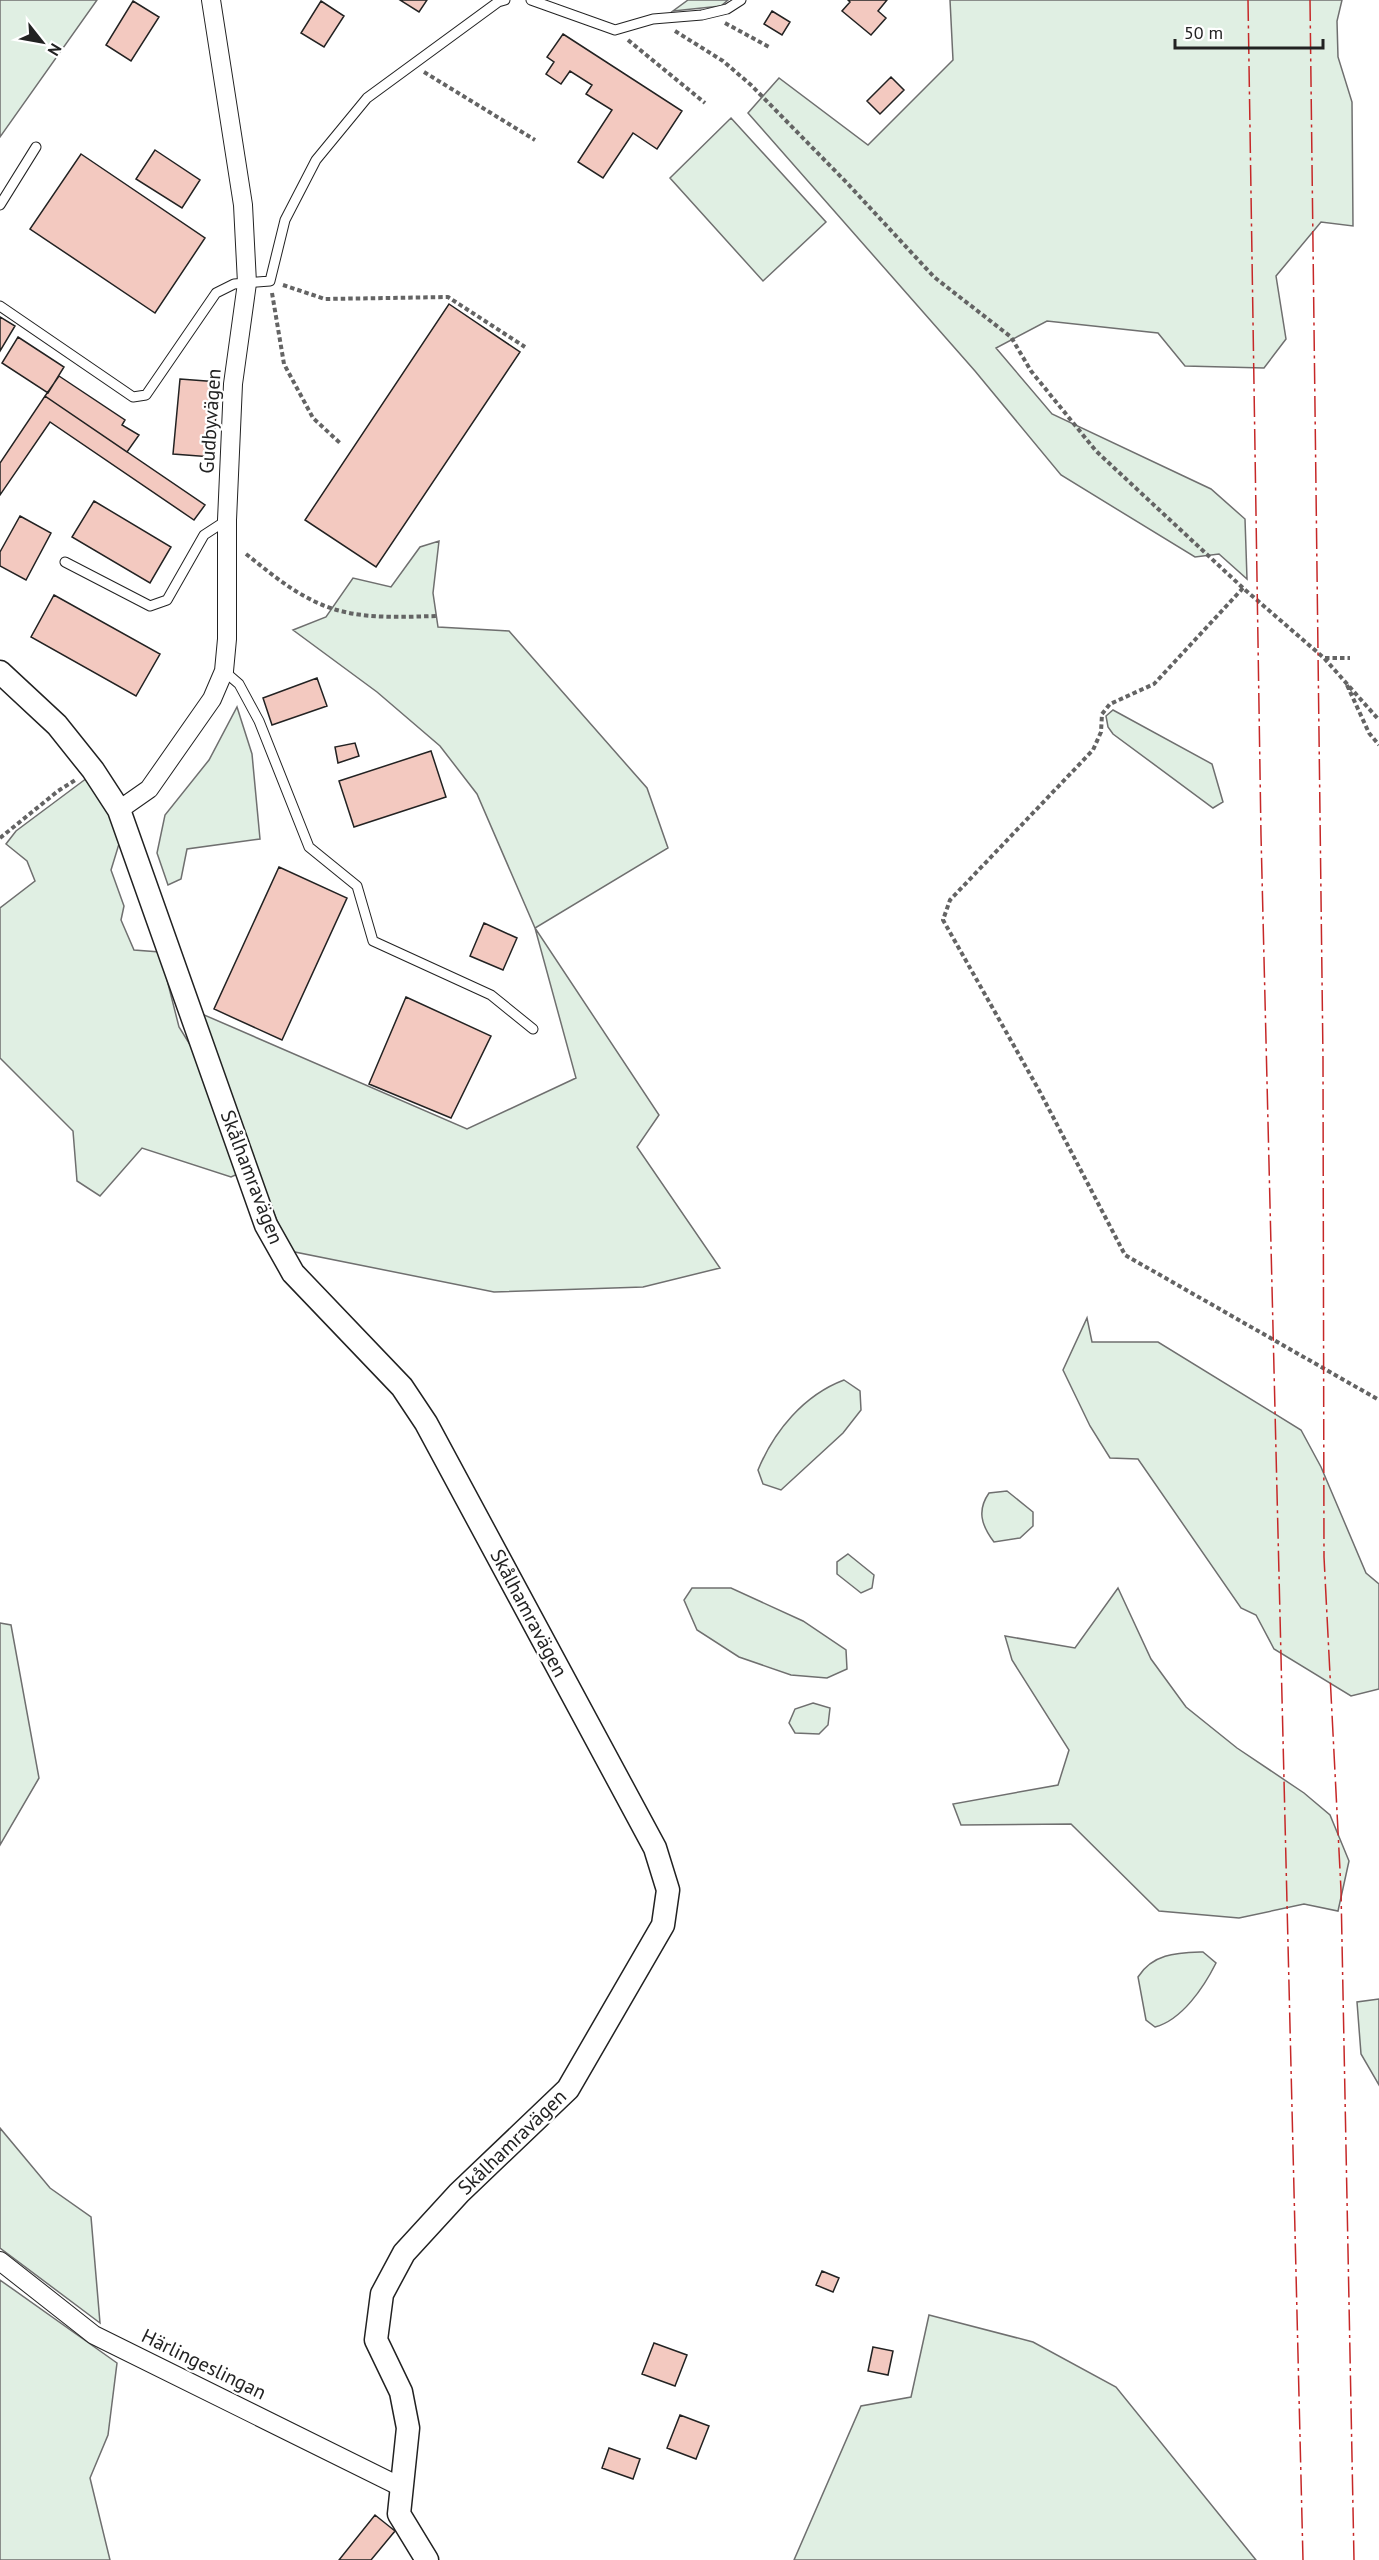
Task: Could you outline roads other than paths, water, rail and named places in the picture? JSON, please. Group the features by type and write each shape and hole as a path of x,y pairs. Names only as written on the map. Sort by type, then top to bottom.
{"street":[{"name":"Gudbyvägen","path":"119,810 149,789 212,699 224,671 227,639 226,539 233,384 247,283 243,204 211,0"},
{"name":"Skålhamravägen","path":"0,672 57,725 93,770 119,810 266,1225 293,1273 402,1387 426,1423 655,1848 668,1890 663,1925 568,2089 435,2219 404,2253 382,2294 376,2340 401,2392 408,2428 399,2514 427,2560"},
{"name":"Härlingeslingan","path":"0,2261 94,2336 401,2487"}],"lane":[{"path":"0,306 133,397 146,395 216,293 234,284 270,281 285,220 316,160 367,98 410,64 498,2 505,0"},
{"path":"531,0 615,30 653,19 702,15 727,9 741,0"},
{"path":"0,205 36,147"},
{"path":"65,562 150,606 167,600 204,535 227,520"},
{"path":"224,671 239,684 259,721 309,848 357,886 373,941 491,995 533,1029"}]}
